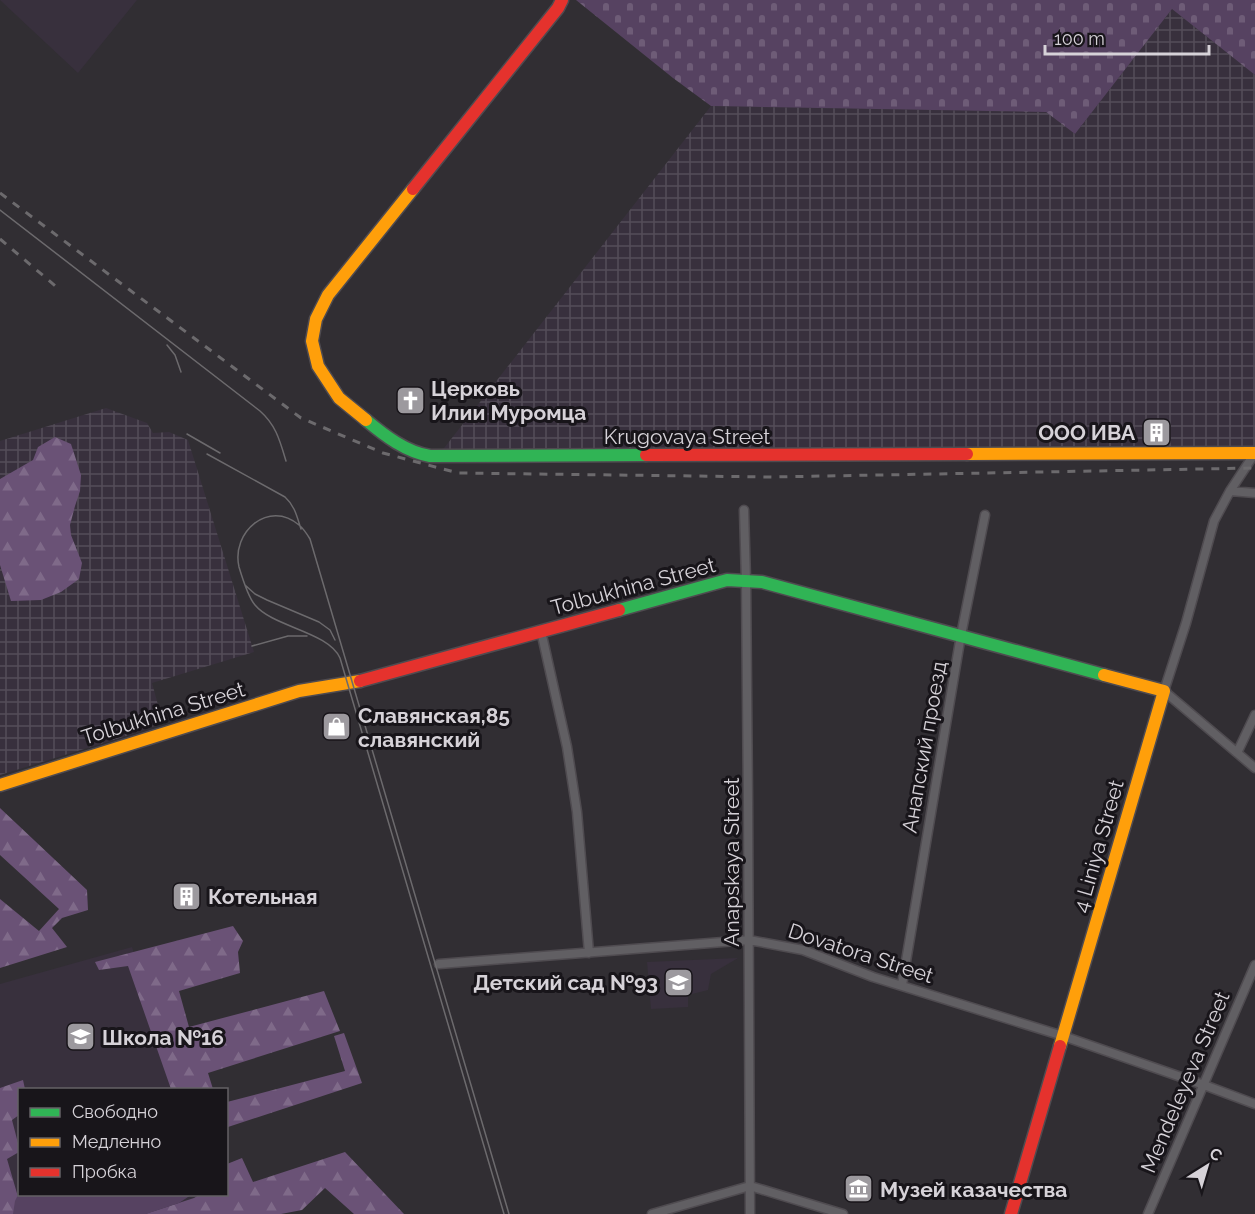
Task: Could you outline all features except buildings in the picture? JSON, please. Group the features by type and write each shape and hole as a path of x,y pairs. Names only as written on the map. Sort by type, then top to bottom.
{"street":[{"name":"Krugovaya Street","path":"562,0 558,8 328,295 316,318 312,341 318,366 339,398 392,440 418,453 430,456 1255,453"},
{"name":"4 Liniya Street","path":"1011,1214 1214,521 1255,453"},
{"path":"1230,491 1255,493"},
{"name":"Anapskaya Street","path":"744,510 750,1214"},
{"name":"Анапский проезд","path":"902,985 961,635 985,515"},
{"name":"Tolbukhina Street","path":"0,785 299,691 355,682 727,580 762,582 1164,691 1255,768"},
{"path":"540,631 567,747 577,812 589,953"},
{"path":"1237,753 1255,715"},
{"name":"Dovatora Street","path":"439,964 749,940 803,950 873,977 1063,1036 1255,1104"},
{"name":"Mendeleyeva Street","path":"1148,1214 1255,965"},
{"path":"652,1214 750,1186 843,1214"}],"shaded area":[{"path":"0,0 137,0 78,73"},
{"path":"1172,9 1255,75 1255,458 434,461 711,106 1046,112 1075,134"},
{"path":"106,408 147,423 153,433 169,432 188,440 254,652 152,683 163,723 0,775 0,441"},
{"name":"Школа №16","path":"132,947 181,1088 18,1088 18,1196 210,1196 157,1214 0,1195 0,984"},
{"name":"Детский сад №93","path":"738,958 711,974 708,990 688,995 688,1007 651,1009 647,962"}],"green space":[{"path":"576,0 1255,0 1255,75 1172,9 1075,134 1046,112 711,106"},
{"path":"55,437 71,444 81,475 80,491 70,525 71,535 82,563 79,579 61,592 41,600 11,601 0,565 0,479 33,460 38,447"},
{"path":"0,808 87,890 88,910 62,918 52,928 67,947 0,968 0,899 39,931 59,909 0,855"},
{"path":"233,926 243,941 238,952 240,973 179,991 189,1027 324,991 340,1031 208,1073 213,1088 171,1088 128,966 99,970 95,962"},
{"path":"344,1033 362,1083 228,1127 228,1102 345,1071 334,1036"},
{"path":"23,1080 25,1088 18,1088 18,1116 12,1120 18,1153 7,1159 23,1214 0,1214 0,1088"},
{"path":"345,1152 404,1214 354,1214 325,1188 302,1210 281,1214 145,1214 197,1196 228,1196 228,1164 242,1158 253,1182"},
{"path":"18,1195 190,1196 179,1203 146,1214 13,1214"}],"tram line":[{"path":"0,210 260,411 274,428 286,461"},
{"path":"167,345 175,355 181,372"},
{"path":"187,434 220,453"},
{"path":"207,454 285,497 293,508 301,529"},
{"path":"504,1214 340,658 325,642 263,613 252,601 239,567 238,554 241,542 247,531 255,523 265,518 276,516 287,518 301,527 310,539 509,1214"},
{"path":"245,585 255,594 319,622 330,630 335,640"},
{"path":"252,646 288,636 307,636"}],"railway":[{"path":"0,193 301,418 383,453 458,473 772,477 1255,468"},
{"path":"0,239 59,289"}],"traffic: fast":[{"path":"366,420 404,447 430,456 646,455"},
{"path":"619,610 727,580 762,582 1104,675"}],"traffic: slow":[{"path":"366,420 339,398 318,366 312,341 316,319 328,295 413,189"},
{"path":"967,454 1255,453"},
{"path":"1060,1046 1164,691 1104,675"},
{"path":"0,785 299,691 360,681"}],"traffic: jam":[{"path":"413,189 558,8 562,0"},
{"path":"646,455 967,454"},
{"path":"360,681 619,610"},
{"path":"1011,1214 1060,1046"}],"place":[{"name":"Церковь Илии Муромца","path":"410,400"},
{"name":"ООО ИВА","path":"1156,432"},
{"name":"Славянская,85 славянский","path":"337,727"},
{"name":"Котельная","path":"187,896"},
{"name":"Детский сад №93","path":"679,982"},
{"name":"Школа №16","path":"81,1037"},
{"name":"Музей казачества","path":"859,1189"}]}
